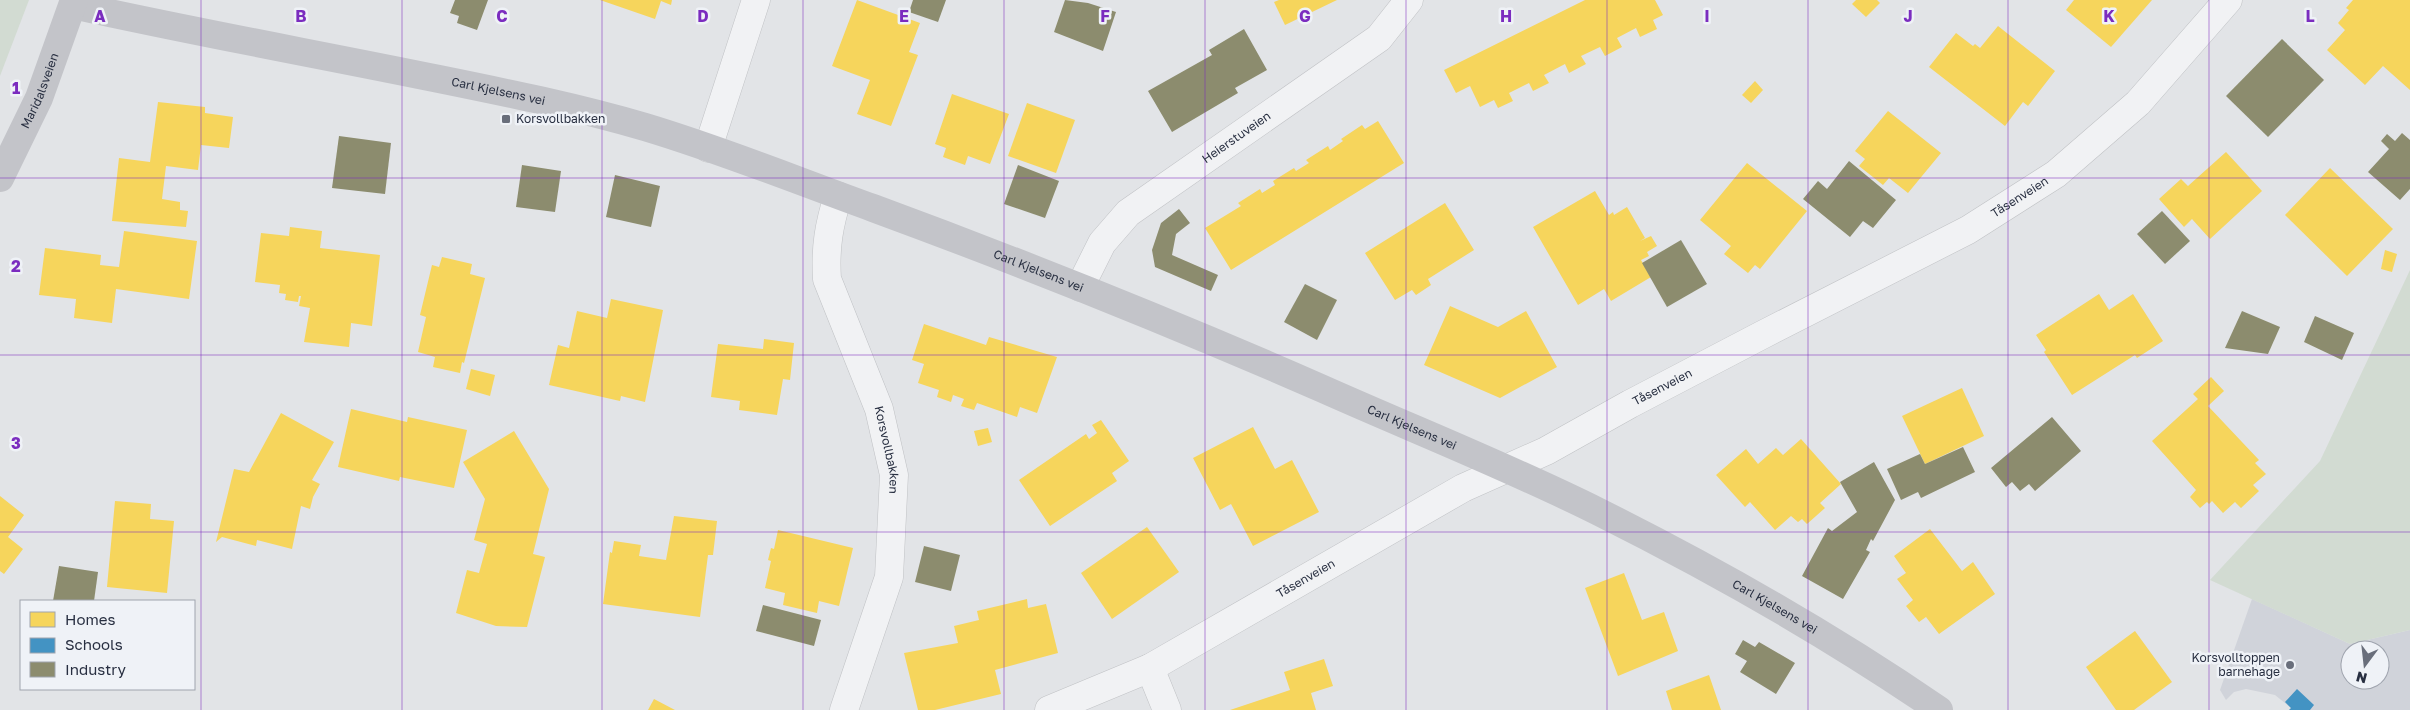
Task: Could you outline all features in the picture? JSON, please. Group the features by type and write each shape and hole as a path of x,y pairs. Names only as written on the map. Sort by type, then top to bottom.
{"main road":[{"name":"Carl Kjelsens vei","path":"73,2 174,28 309,52 513,94 644,127 708,148 1080,287 1234,350 1508,469 1600,512 1764,600 1835,642 1940,710"},
{"name":"Maridalsveien","path":"0,178 39,98 73,2"}],"street":[{"path":"708,148 756,0"},
{"name":"Heierstuveien","path":"1080,287 1102,242 1128,213 1379,38 1409,0"},
{"name":"Tåsenveien","path":"1049,710 1150,668 1463,488 1546,451 1762,334 1968,230 2056,174 2138,103 2228,0"},
{"name":"Korsvollbakken","path":"838,196 828,227 827,279 879,409 894,475 889,577 844,710"},
{"path":"1150,668 1167,710"}],"shaded area":[{"path":"0,0 29,0 0,76"},
{"path":"2410,270 2410,630 2367,640 2341,640 2210,580 2320,461"},
{"name":"Korsvolltoppen barnehage","path":"2252,599 2341,640 2340,690 2390,690 2390,640 2367,640 2410,630 2410,710 2290,710 2291,708 2275,695 2246,689 2234,692 2226,700 2220,690"}],"building: Homes":[{"path":"600,0 672,0 671,5 661,1 655,19"},
{"path":"857,0 920,23 909,52 918,55 891,126 857,114 870,80 832,66"},
{"path":"1279,0 1337,0 1285,25 1274,2"},
{"path":"1585,0 1655,0 1663,15 1653,20 1657,29 1640,37 1636,28 1617,38 1622,47 1605,56 1600,47 1581,56 1586,64 1569,73 1565,64 1544,75 1549,83 1533,91 1529,83 1509,93 1513,101 1498,108 1494,100 1480,107 1470,86 1456,93 1444,70"},
{"path":"1856,0 1877,0 1880,3 1866,17 1852,4"},
{"path":"2074,0 2152,0 2111,47 2066,10"},
{"path":"2353,0 2410,0 2410,90 2383,66 2365,85 2327,50 2345,30 2338,23 2349,10 2346,8"},
{"path":"1998,26 2055,71 2028,106 2023,102 2005,126 1929,67 1956,33 1973,46 1975,44 1980,48"},
{"path":"1755,81 1763,90 1751,103 1742,95"},
{"path":"952,94 1009,114 990,164 968,156 965,165 943,157 946,148 935,144"},
{"path":"158,102 205,107 205,113 233,117 229,148 201,145 198,170 166,166 162,199 180,202 180,210 188,211 186,227 112,221 119,158 150,162"},
{"path":"1027,103 1075,120 1056,173 1008,156"},
{"path":"1888,111 1941,153 1908,193 1889,178 1883,185 1859,166 1865,159 1855,151"},
{"path":"1378,121 1404,163 1231,270 1205,228 1241,206 1238,203 1260,189 1262,193 1275,185 1273,181 1294,168 1296,171 1309,163 1306,160 1328,146 1330,150 1343,141 1341,139 1362,125 1365,129"},
{"path":"2226,152 2262,191 2210,239 2192,219 2184,227 2159,199 2181,179 2188,186"},
{"path":"1747,163 1807,211 1760,269 1755,265 1748,273 1724,254 1731,246 1700,220"},
{"path":"2330,168 2393,229 2347,276 2285,215"},
{"path":"1595,191 1609,215 1613,212 1614,215 1627,207 1645,238 1640,241 1651,236 1657,246 1647,252 1649,256 1641,260 1651,277 1611,301 1604,289 1578,305 1533,227"},
{"path":"1445,203 1474,250 1428,279 1431,285 1416,295 1412,290 1395,300 1365,253"},
{"path":"290,227 322,231 320,248 380,255 372,326 351,323 349,347 304,342 310,308 299,306 301,296 299,296 298,302 285,300 286,294 279,293 280,285 255,282 261,233 289,236"},
{"path":"124,231 197,241 189,299 116,289 112,323 74,318 76,299 39,295 45,248 101,255 100,265 119,267"},
{"path":"2385,250 2397,254 2392,272 2381,269"},
{"path":"442,257 472,264 470,274 485,278 460,373 433,367 435,357 418,352 426,317 420,315 432,265 439,267"},
{"path":"2099,294 2109,310 2133,294 2163,341 2137,358 2135,355 2072,395 2044,352 2046,350 2036,335"},
{"path":"611,299 663,310 645,402 621,396 620,401 549,385 558,345 569,348 577,311 607,318"},
{"path":"1450,306 1498,327 1526,311 1557,367 1500,398 1424,365"},
{"path":"924,324 986,345 989,337 1057,357 1037,413 1020,407 1017,417 977,403 974,410 961,406 964,399 953,395 951,402 937,397 939,390 918,383 924,364 912,360"},
{"path":"764,339 794,343 790,380 783,379 777,415 739,410 740,401 711,397 718,344 763,349"},
{"path":"471,369 495,375 490,396 466,389"},
{"path":"2211,377 2224,391 2208,406 2259,460 2255,463 2266,474 2253,485 2259,491 2241,508 2235,502 2223,513 2212,501 2209,504 2207,502 2200,508 2190,497 2196,490 2152,441 2198,399 2193,394"},
{"path":"1962,388 1984,436 1925,464 1902,416"},
{"path":"351,409 407,422 408,417 467,430 454,488 400,477 399,481 338,467"},
{"path":"281,413 334,442 312,480 320,484 313,497 310,509 301,506 292,549 257,540 256,546 222,537 216,542 234,469 249,472"},
{"path":"1101,420 1129,461 1112,473 1117,481 1050,526 1019,480 1086,434 1089,439 1097,433 1092,425"},
{"path":"1253,427 1275,469 1292,460 1319,512 1253,546 1231,504 1220,510 1193,458"},
{"path":"988,428 992,442 978,446 974,431"},
{"path":"514,431 549,489 533,554 545,557 527,627 496,626 456,613 467,570 479,573 487,544 474,540 485,499 463,462"},
{"path":"1801,439 1841,484 1820,503 1825,508 1807,524 1802,519 1798,522 1791,516 1775,530 1750,502 1745,507 1716,475 1746,449 1758,464 1776,448 1783,455"},
{"path":"0,496 24,515 8,537 23,549 4,574 0,571"},
{"path":"115,501 151,504 150,519 174,521 167,593 107,587"},
{"path":"674,516 717,521 713,555 708,555 700,617 603,604 610,552 612,553 614,541 641,545 639,556 666,560"},
{"path":"1147,527 1179,572 1112,619 1081,573"},
{"path":"1930,529 1962,571 1973,562 1995,594 1939,634 1926,617 1919,622 1906,606 1913,600 1897,579 1906,573 1894,556"},
{"path":"778,530 853,548 839,606 819,601 817,613 783,605 785,593 765,588 771,561 768,560 771,548 774,549"},
{"path":"1624,573 1642,620 1664,612 1678,651 1618,676 1585,588"},
{"path":"1027,599 1028,608 1046,604 1058,653 995,670 1001,694 935,710 918,710 904,653 958,643 954,626 979,620 977,611"},
{"path":"2135,631 2172,682 2134,710 2116,710 2086,667"},
{"path":"1324,659 1333,686 1311,693 1316,710 1230,710 1290,690 1284,672"},
{"path":"1709,675 1721,710 1672,710 1666,691"},
{"path":"654,699 675,710 648,710"}],"building: Schools":[{"path":"2297,689 2314,705 2310,710 2289,710 2291,708 2285,702"}],"building: Industry":[{"path":"455,0 488,0 477,30 457,23 459,16 450,13"},
{"path":"913,0 946,0 938,22 909,12"},
{"path":"1065,0 1088,3 1116,12 1103,51 1054,32"},
{"path":"1244,29 1267,70 1235,88 1238,93 1172,132 1148,91 1212,55 1209,50"},
{"path":"2282,39 2324,80 2268,137 2226,96"},
{"path":"2402,133 2410,140 2410,189 2400,200 2368,172 2389,149 2381,141 2387,134 2395,141"},
{"path":"339,136 391,143 385,194 332,188"},
{"path":"1849,161 1896,200 1873,228 1863,221 1850,237 1803,199 1818,181 1827,189"},
{"path":"522,165 561,171 555,212 516,207"},
{"path":"1018,165 1059,181 1045,218 1004,204"},
{"path":"615,175 660,186 651,227 606,217"},
{"path":"1179,209 1190,223 1176,234 1172,255 1218,275 1211,291 1155,267 1152,250 1161,223"},
{"path":"2162,211 2190,241 2165,264 2137,234"},
{"path":"1681,240 1707,284 1667,307 1642,263"},
{"path":"1305,284 1337,300 1317,340 1284,322"},
{"path":"2242,311 2280,327 2268,354 2225,348"},
{"path":"2315,316 2354,333 2342,360 2304,342"},
{"path":"2052,417 2081,451 2035,491 2029,484 2020,491 2012,482 2006,487 1991,468"},
{"path":"1963,447 1975,472 1921,498 1918,492 1901,500 1887,469 1920,454 1925,464"},
{"path":"1874,462 1895,500 1873,541 1871,539 1866,550 1870,552 1843,599 1802,576 1828,528 1832,531 1857,512 1840,482"},
{"path":"924,546 960,555 951,591 915,582"},
{"path":"59,566 98,572 94,600 53,600"},
{"path":"763,605 821,620 814,646 756,631"},
{"path":"1743,640 1755,647 1759,642 1795,663 1776,694 1740,672 1747,661 1735,654"}],"place":[{"name":"Korsvollbakken","path":"506,119"},
{"name":"Korsvolltoppen barnehage","path":"2290,665"}]}
